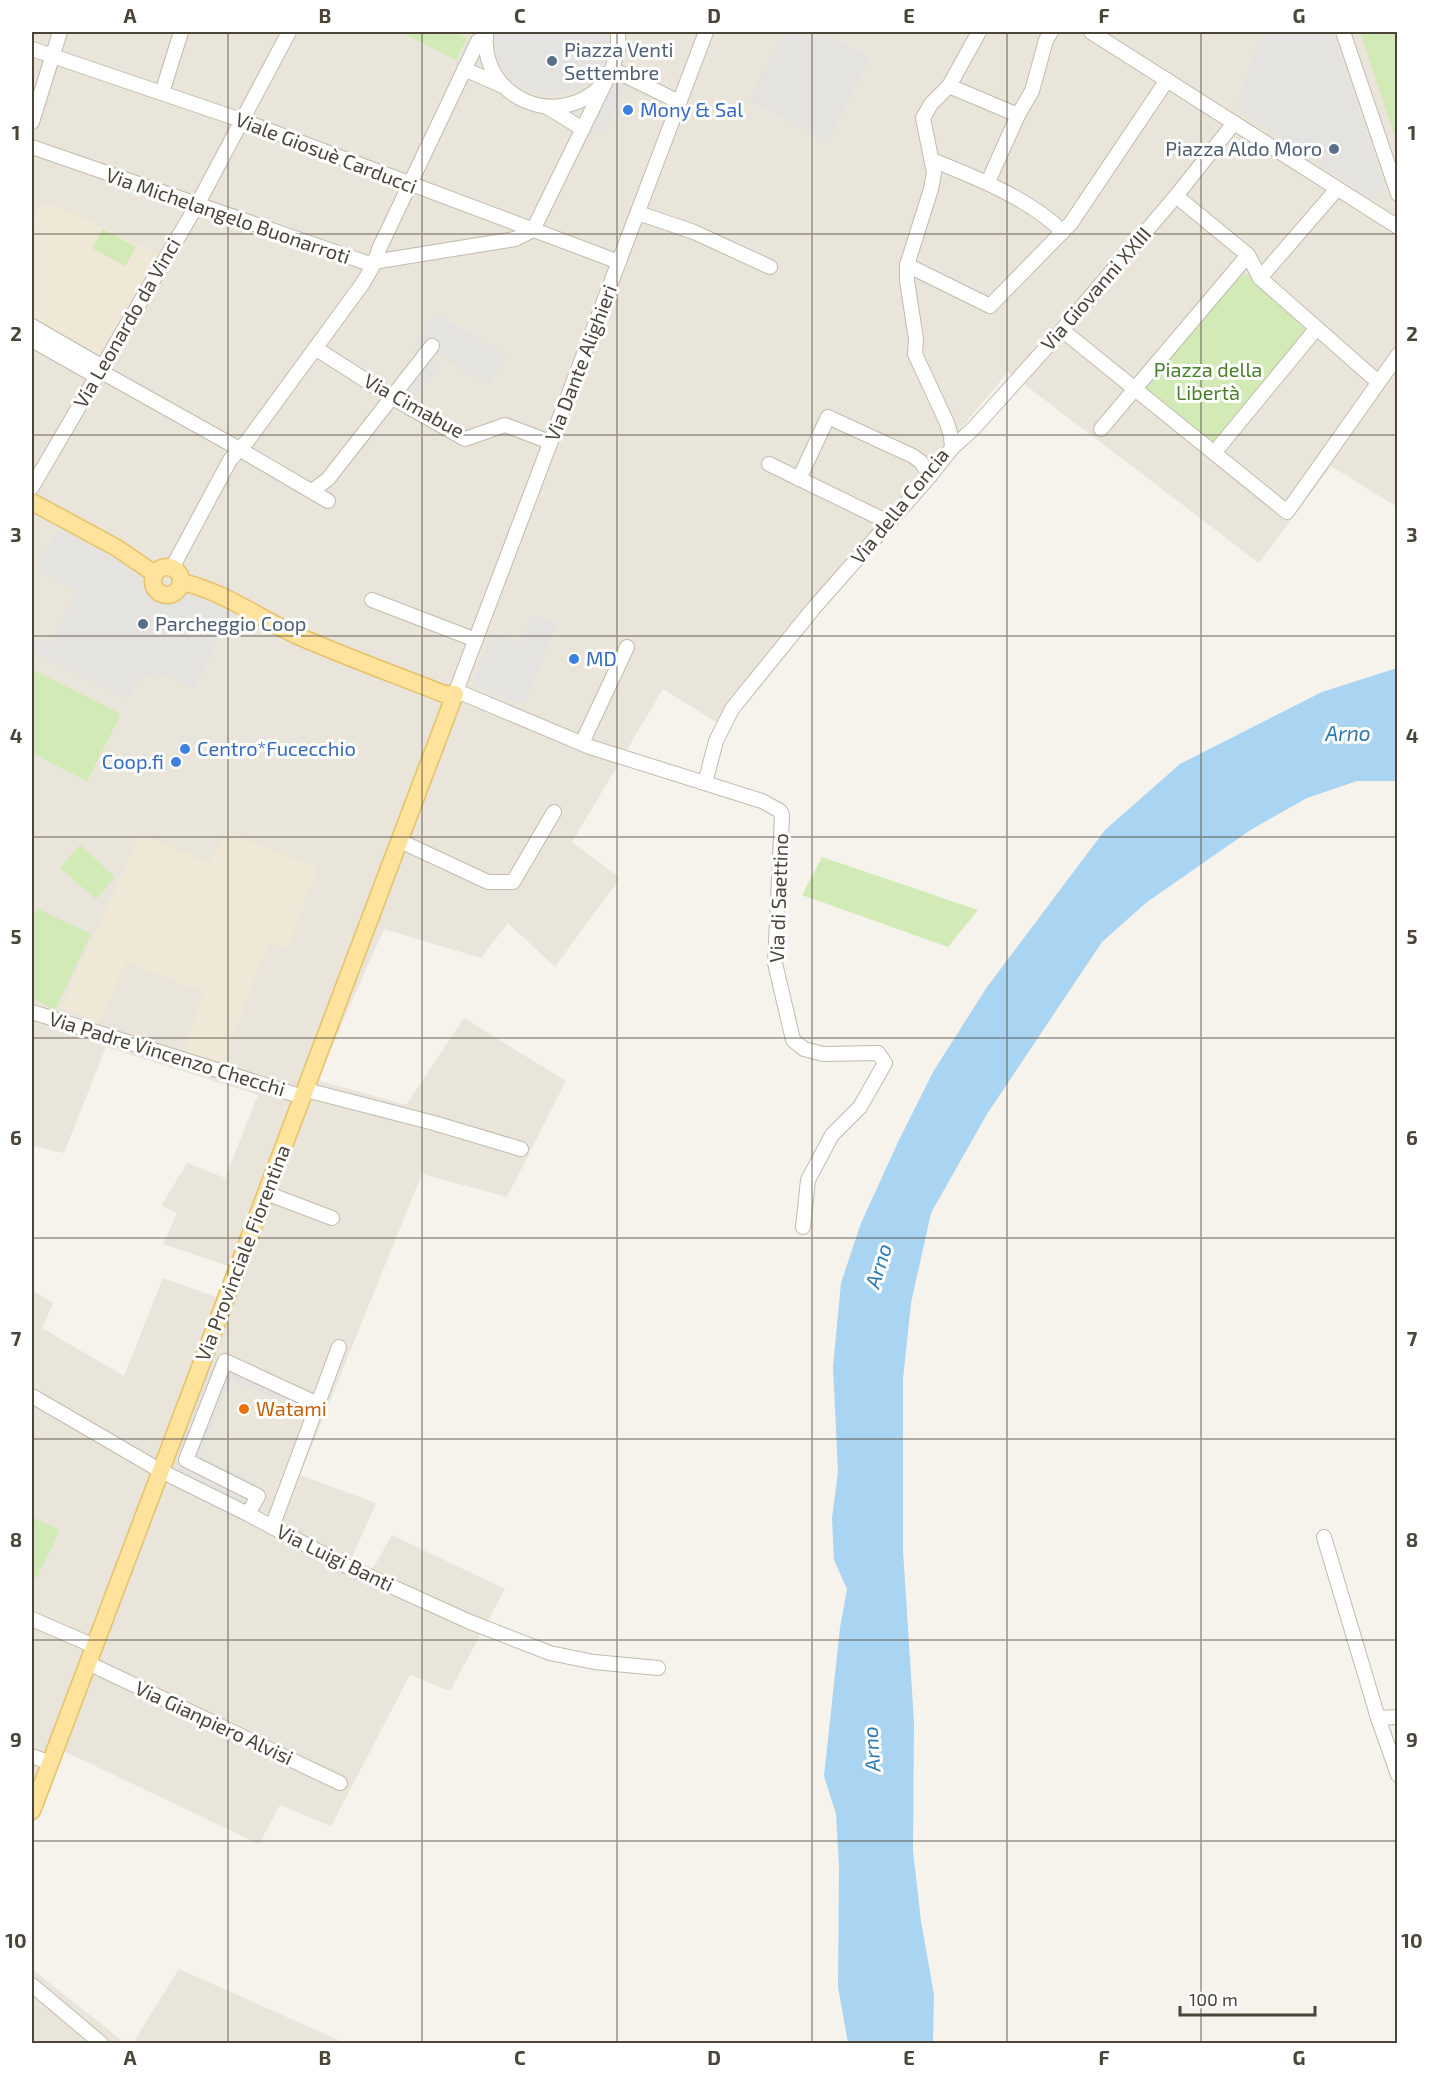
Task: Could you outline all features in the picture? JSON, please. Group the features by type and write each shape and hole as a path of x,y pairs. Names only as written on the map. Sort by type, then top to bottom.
{"main road":[{"path":"32,502 117,548 155,574"},
{"path":"172,568 179,573 180,587 173,593 164,594 154,586 155,574 160,569 172,568"},
{"path":"181,582 210,592 298,636 444,694 456,694"},
{"name":"Via Provinciale Fiorentina","path":"32,1811 456,694"}],"street":[{"path":"32,122 60,32"},
{"path":"162,93 182,32"},
{"name":"Via Leonardo da Vinci","path":"32,487 196,204 289,32"},
{"path":"533,230 612,69 618,50 618,32"},
{"name":"Via Dante Alighieri","path":"456,694 706,32"},
{"name":"Via della Concia","path":"705,783 716,741 732,709 813,609 952,448 947,423 915,354 916,339 907,280 907,265 932,189 934,173 923,118 931,104 949,86 979,32"},
{"path":"988,182 1018,115 1032,91 1046,40 1051,32"},
{"path":"1092,32 1398,227"},
{"path":"1343,32 1398,194"},
{"path":"172,568 231,460 349,304 375,262 379,249 464,69 478,41 486,34"},
{"path":"486,34 486,47 491,66 506,88"},
{"name":"Viale Giosuè Carducci","path":"32,49 241,120 619,262"},
{"path":"464,69 506,88 525,101 546,107 583,129"},
{"path":"612,69 679,102"},
{"path":"546,107 567,105 583,99 597,89 612,69"},
{"path":"907,265 990,306 1063,232 1167,80"},
{"path":"949,86 1018,115"},
{"name":"Via Giovanni XXIII","path":"952,448 973,429 1062,330 1176,196 1234,123"},
{"name":"Via Michelangelo Buonarroti","path":"32,147 367,263 515,239 533,230"},
{"path":"932,160 988,182 1053,222 1063,232"},
{"path":"1319,208 1322,195 1320,178"},
{"path":"1260,278 1337,189"},
{"path":"1176,196 1248,255 1260,278 1378,382"},
{"path":"638,213 694,232 770,267"},
{"path":"1101,429 1248,255"},
{"path":"32,326 96,363 100,371 328,501"},
{"path":"1214,453 1316,328"},
{"path":"1062,330 1287,512 1398,355"},
{"path":"32,340 92,374 100,371"},
{"path":"312,491 328,479 432,346"},
{"name":"Via Cimabue","path":"315,348 392,397 465,439 505,425 550,442"},
{"path":"799,479 828,417 913,456 921,462 930,476"},
{"path":"769,464 888,522"},
{"path":"372,600 476,640"},
{"path":"582,743 627,647"},
{"name":"Via di Saettino","path":"456,694 464,694 582,743 772,805 780,811 782,815 775,963 793,1040 804,1049 824,1054 878,1053 885,1063 860,1107 832,1135 808,1180 804,1227"},
{"path":"400,841 488,882 513,882 554,812"},
{"name":"Via Padre Vincenzo Checchi","path":"32,1012 304,1093 434,1123 521,1149"},
{"path":"266,1193 332,1218"},
{"path":"272,1527 339,1347"},
{"path":"205,1353 318,1404"},
{"path":"225,1361 186,1460 258,1496 248,1514"},
{"name":"Via Luigi Banti","path":"32,1396 161,1471 351,1568 470,1622 550,1653 594,1662 658,1668"},
{"path":"1324,1537 1378,1718 1398,1775"},
{"path":"32,1619 94,1646"},
{"name":"Via Gianpiero Alvisi","path":"88,1663 340,1783"},
{"path":"1378,1718 1398,1717"},
{"path":"32,1756 50,1763"},
{"path":"32,1985 102,2043"}],"shaded area":[{"path":"32,32 1397,32 1397,507 1331,466 1259,563 1008,372 716,722 663,689 572,842 620,878 555,967 508,923 481,958 384,929 317,1080 406,1105 464,1018 566,1081 507,1197 422,1174 300,1475 376,1503 350,1562 372,1570 392,1535 505,1589 450,1691 410,1675 331,1826 280,1805 259,1844 51,1745 32,1795 32,1290 53,1303 42,1328 124,1376 163,1278 216,1297 228,1266 163,1244 177,1213 161,1206 187,1163 225,1178 258,1095 106,1047 64,1153 32,1146"},
{"name":"Piazza Venti Settembre","path":"495,32 608,32 609,47 602,65 591,80 575,91 556,95 537,94 520,86 506,74 497,57"},
{"path":"784,32 822,32 870,57 827,143 749,99"},
{"name":"Piazza Aldo Moro","path":"1261,32 1332,32 1385,190 1372,200 1235,107"},
{"path":"615,80 627,86 604,134 592,128"},
{"path":"42,202 87,219 161,256 101,355 32,317 32,230"},
{"path":"434,313 507,355 488,386 426,347 421,354 413,347"},
{"path":"430,360 439,367 415,397 406,390"},
{"name":"Parcheggio Coop","path":"59,528 125,565 131,573 145,578 149,590 158,596 170,601 184,593 191,593 231,613 194,689 166,675 151,674 138,681 127,699 32,652 32,635 50,644 77,592 35,568"},
{"path":"531,614 557,624 524,705 476,686 474,681 492,633 520,642"},
{"path":"227,832 317,868 288,948 269,943 219,1070 181,1059 203,992 126,962 99,1023 60,1008 141,834 208,863"},
{"path":"209,1364 305,1398 301,1407 230,1381 201,1456 257,1483 246,1505 169,1466"},
{"path":"32,1969 125,2043 32,2043"},
{"path":"179,1969 345,2043 133,2043"}],"green space":[{"path":"400,32 453,32 467,38 456,60"},
{"path":"1360,32 1397,32 1397,143"},
{"path":"103,229 136,247 125,266 92,248"},
{"name":"Piazza della Libertà","path":"1237,267 1316,329 1214,453 1136,388"},
{"path":"32,669 121,714 87,781 32,753"},
{"path":"80,845 115,877 96,899 60,868"},
{"path":"822,857 978,910 948,947 802,895"},
{"path":"36,908 91,934 55,1010 32,999 32,918"},
{"path":"32,1517 60,1530 37,1578 32,1576"}],"water":[{"name":"Arno","path":"1397,668 1397,781 1357,781 1307,798 1252,829 1147,902 1102,942 987,1114 931,1213 911,1303 903,1379 903,1551 914,1722 913,1851 921,1921 934,1995 933,2043 848,2043 838,1987 839,1866 836,1814 824,1776 840,1628 847,1589 834,1560 832,1518 838,1472 833,1367 841,1283 861,1223 933,1072 987,987 1105,830 1180,764 1322,692"}],"place":[{"name":"Piazza Venti Settembre","path":"552,61"},
{"name":"Mony & Sal","path":"628,110"},
{"name":"Piazza Aldo Moro","path":"1334,149"},
{"name":"Parcheggio Coop","path":"143,624"},
{"name":"MD","path":"574,659"},
{"name":"Centro*Fucecchio","path":"185,749"},
{"name":"Coop.fi","path":"176,762"},
{"name":"Watami","path":"244,1409"}]}
